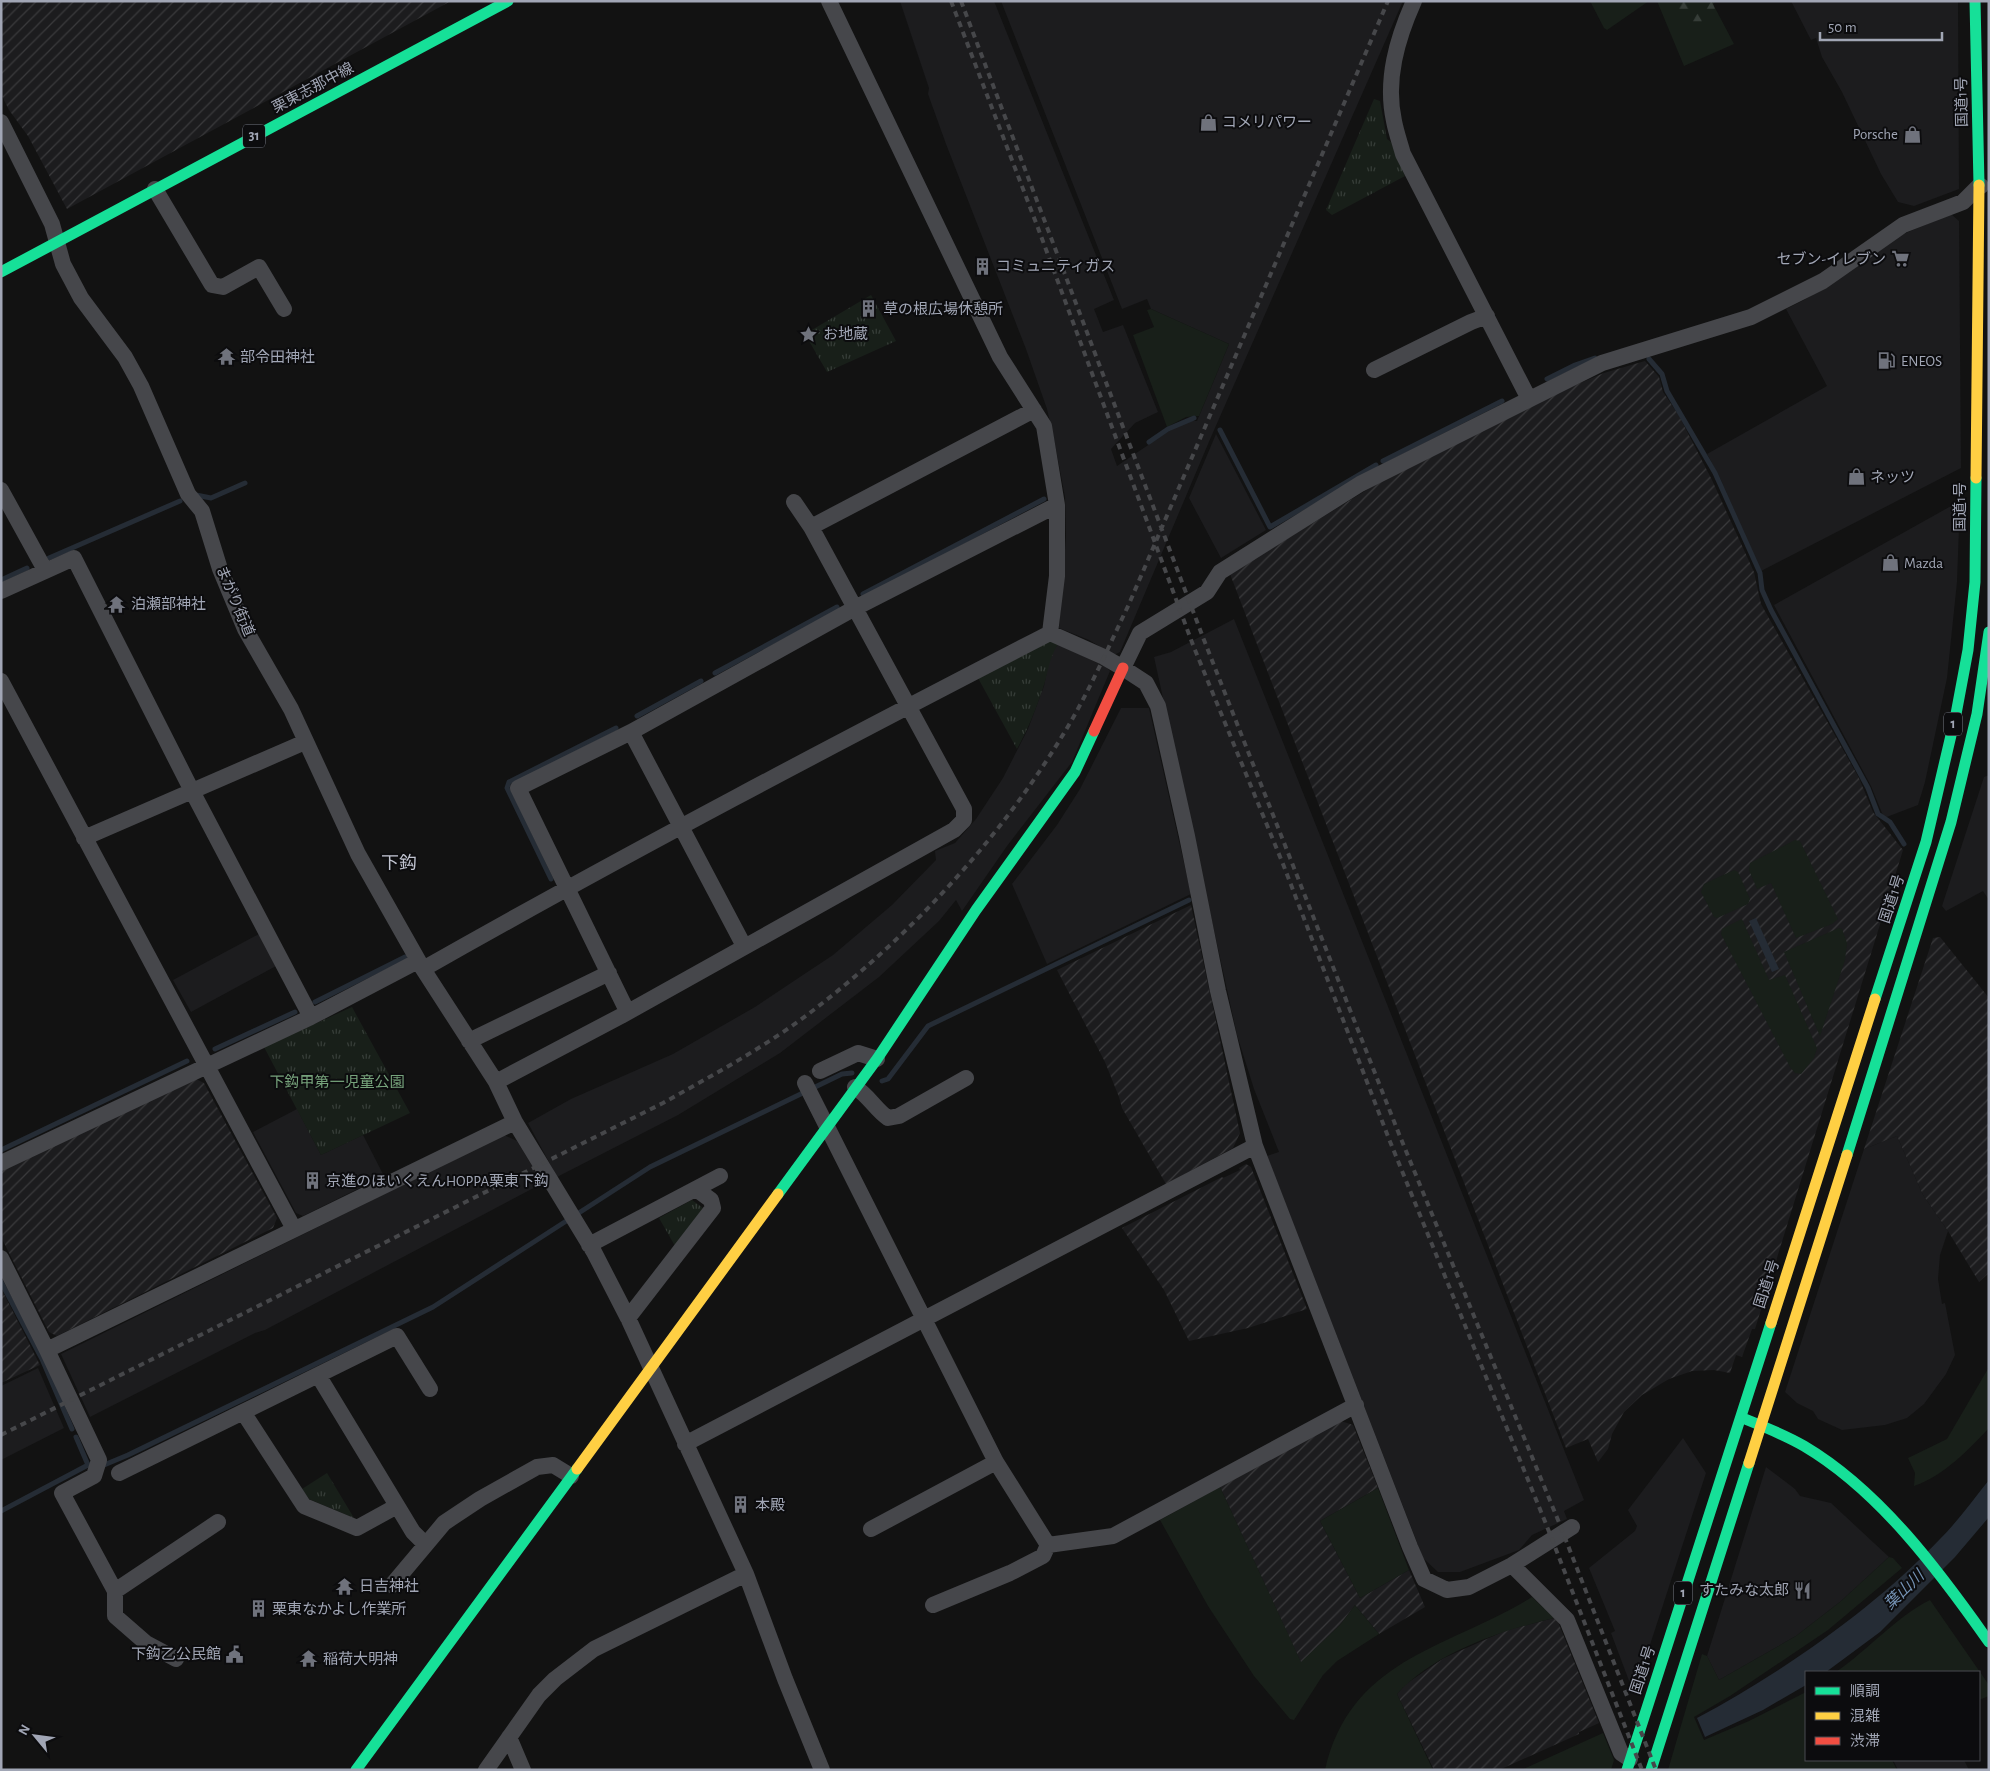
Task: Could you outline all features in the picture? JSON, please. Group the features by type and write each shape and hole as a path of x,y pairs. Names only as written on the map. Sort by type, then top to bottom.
{"main road":[{"name":"栗東志那中線","path":"1,272 508,1"},
{"name":"国道1号","path":"1628,1764 1926,842 1956,714 1968,650 1975,582 1982,464 1984,186 1975,1"},
{"name":"1","path":"1651,1770 1944,849 1965,771 1982,691 1989,632"},
{"path":"356,1770 877,1059 976,910 1075,772 1124,668"},
{"path":"1740,1416 1809,1449 1834,1467 1871,1500 1915,1547 1989,1642"}],"street":[{"path":"829,1 1000,357 1044,426 1057,505 1057,576 1050,633"},
{"path":"1414,1 1395,55 1390,85 1393,120 1403,154 1529,399"},
{"name":"まがり街道","path":"1,122 52,224 63,264 81,298 124,357 141,386 188,494 202,511 220,569 245,629 291,710 358,854 421,965 496,1082 515,1122 571,1217 590,1245 628,1318 746,1574 785,1679 822,1770"},
{"path":"1124,668 1140,632 1207,592 1220,572 1360,484 1602,363 1751,317 1823,280 1904,225 1963,202 1984,186"},
{"path":"155,189 212,285 223,287 259,267 284,309"},
{"path":"1374,370 1471,322 1488,316"},
{"path":"811,527 1034,410"},
{"path":"1,490 45,570"},
{"path":"496,1082 954,830 964,820 964,809 811,527 794,502"},
{"path":"627,1011 518,788 632,732 855,608 1057,505"},
{"path":"1,591 74,558 192,791 311,1017"},
{"path":"1050,633 1124,668 1146,683 1158,706 1187,836 1218,990 1255,1146 1424,1579 1447,1590 1469,1587 1512,1564 1572,1527"},
{"path":"1,1163 421,965 908,706 1050,633"},
{"path":"2,686 294,1229"},
{"path":"632,732 744,946"},
{"path":"84,838 305,742"},
{"path":"469,1041 609,973"},
{"path":"820,1071 858,1053 877,1059"},
{"path":"855,1087 865,1093 882,1114 888,1118 899,1116 966,1078"},
{"path":"808,1089 996,1462 1048,1545"},
{"path":"47,1350 515,1122"},
{"path":"685,1444 1255,1146"},
{"path":"590,1245 720,1176"},
{"path":"628,1318 713,1208 712,1200 696,1189"},
{"path":"1,1258 99,1460 94,1476 62,1493 114,1591 115,1616 146,1643 176,1659"},
{"path":"119,1473 397,1336 430,1388"},
{"path":"318,1375 413,1532 425,1544"},
{"path":"1048,1545 1112,1536 1356,1405"},
{"path":"242,1412 304,1506 357,1528 398,1506"},
{"path":"871,1529 996,1462"},
{"path":"392,1585 444,1523 480,1499 537,1467 553,1465 571,1476"},
{"path":"114,1591 218,1522"},
{"path":"933,1605 1010,1573 1043,1556 1048,1545"},
{"path":"1512,1564 1567,1620 1621,1753 1628,1764"},
{"path":"486,1770 539,1695 555,1679 594,1650 746,1574"},
{"path":"509,1737 523,1770"}],"shaded area":[{"path":"1,1 451,1 67,209 28,136 9,110 1,94"},
{"path":"900,1 994,1 1114,300 1094,309 1103,332 1123,325 1158,412 1135,423 1111,449 1117,466 1169,431 1189,421 1197,421 1229,344 1151,309 1147,299 1122,309 1001,1 1403,1 1211,437 1120,652 1114,655 1089,640 1059,628 1066,536 1065,497 1047,409 1026,349 946,144 928,94 929,88"},
{"path":"1791,1 1958,1 1959,189 1914,206 1898,202 1881,174 1842,92 1822,57 1816,38 1811,40"},
{"path":"1951,214 1959,221 1961,468 1761,571 1719,476 1707,454 1827,386 1786,309 1851,271 1890,241"},
{"path":"1645,361 1659,377 1663,392 1678,414 1712,480 1754,572 1761,604 1859,778 1873,812 1903,850 1755,1329 1752,1329 1742,1357 1736,1355 1730,1373 1714,1370 1692,1371 1669,1379 1642,1395 1624,1412 1612,1434 1608,1449 1598,1462 1588,1439 1566,1448 1230,574 1378,483 1568,388 1604,373"},
{"path":"1216,434 1266,530 1221,558 1189,498"},
{"path":"1960,501 1957,582 1947,678 1925,782 1918,805 1884,818 1871,786 1774,605"},
{"path":"1234,619 1584,1500 1564,1511 1567,1519 1532,1535 1519,1550 1460,1572 1438,1572 1423,1558 1267,1156 1279,1152 1254,1089 1237,1035 1154,657 1171,652"},
{"path":"1058,644 1106,667 1110,671 1072,762 1007,846 962,911 956,900 939,921 879,977 780,1053 678,1115 557,1177 528,1123 571,1099 673,1054 755,1007 833,955 892,905 936,860 935,851 955,843 976,819 1003,778 1028,729 1044,686 1050,656"},
{"path":"1121,708 1149,708 1191,894 1047,964 1012,884 1057,825 1080,789"},
{"path":"1989,775 1989,900 1983,891 1946,911 1942,906 1984,777"},
{"path":"1191,905 1240,1133 1233,1148 1166,1184 1122,1108 1105,1062 1057,970"},
{"path":"259,934 276,966 191,1012 173,980"},
{"path":"1940,937 1989,998 1989,1273 1979,1282 1948,1231 1923,1195 1897,1136 1864,1149 1933,938"},
{"path":"192,1077 204,1083 277,1218 273,1228 57,1336 49,1332 1,1237 1,1171"},
{"path":"297,1109 321,1155 363,1135 384,1176 303,1216 296,1213 253,1132"},
{"path":"504,1135 517,1141 543,1183 265,1330 255,1333 90,1417 61,1354"},
{"path":"1897,1136 1923,1195 1948,1231 1940,1255 1938,1279 1942,1304 1945,1303 1955,1355 1946,1374 1924,1404 1907,1418 1885,1425 1842,1430 1818,1419 1813,1411 1797,1403 1785,1392 1864,1149"},
{"path":"1246,1164 1251,1167 1307,1309 1248,1328 1189,1341 1164,1290 1122,1228 1222,1177 1240,1170 1239,1168"},
{"path":"1,1288 40,1365 1,1383"},
{"path":"38,1368 64,1428 1,1460 1,1386"},
{"path":"1341,1421 1353,1425 1378,1488 1320,1521 1360,1598 1409,1570 1425,1607 1379,1634 1355,1605 1340,1625 1301,1663 1220,1487"},
{"path":"1683,1438 1706,1473 1634,1694 1611,1633 1615,1631 1589,1568 1635,1531 1637,1526 1628,1510"},
{"path":"1766,1467 1795,1489 1800,1496 1831,1503 1889,1557 1840,1602 1796,1636 1719,1680 1707,1656"},
{"path":"1554,1618 1558,1622 1599,1723 1499,1770 1434,1770 1397,1694 1406,1684 1444,1658 1507,1630"},
{"path":"1894,1761 1964,1761 1969,1770 1898,1770"}],"green space":[{"path":"1590,1 1649,1 1607,30 1604,28"},
{"path":"1657,1 1716,1 1713,4 1734,44 1684,66"},
{"path":"1674,1 1712,1 1718,17 1689,33"},
{"path":"1374,99 1380,101 1387,139 1391,142 1405,176 1332,215 1326,210"},
{"path":"871,295 896,341 827,372 805,334"},
{"path":"1151,309 1229,344 1199,416 1186,417 1167,427 1133,335 1154,327 1147,310"},
{"path":"1053,641 1058,644 1035,711 1017,749 978,678 1045,642"},
{"path":"1795,840 1800,841 1838,919 1832,924 1796,938 1771,883 1757,889 1749,870 1750,863"},
{"path":"1734,870 1738,872 1750,899 1748,904 1717,918 1714,917 1701,892 1704,884"},
{"path":"1742,919 1769,980 1785,975 1817,1048 1814,1058 1801,1074 1795,1073 1790,1067 1721,934 1722,929"},
{"path":"1839,928 1842,929 1847,943 1845,960 1820,1036 1784,952"},
{"name":"下鈎甲第一児童公園","path":"352,1007 410,1113 321,1155 264,1047"},
{"path":"692,1200 703,1208 675,1246 659,1218"},
{"path":"1989,1367 1989,1428 1945,1469 1925,1482 1914,1486 1915,1473 1908,1458 1947,1439"},
{"path":"327,1473 354,1518 309,1499 302,1489"},
{"path":"1220,1487 1301,1662 1340,1625 1355,1605 1379,1634 1337,1661 1323,1675 1294,1720 1290,1719 1254,1676 1208,1606 1160,1520"},
{"path":"1378,1488 1409,1570 1360,1598 1320,1521"},
{"path":"1889,1557 1893,1558 1902,1568 1828,1630 1730,1696 1694,1717 1704,1740 1749,1721 1805,1693 1805,1761 1892,1761 1897,1770 1668,1770 1702,1654 1707,1656 1719,1680 1796,1636 1840,1602"},
{"path":"1532,1597 1554,1618 1512,1629 1470,1645 1430,1666 1397,1694 1433,1770 1325,1770 1338,1732 1356,1703 1380,1679 1436,1645 1500,1615"},
{"path":"1930,1600 1979,1671 1837,1671 1905,1615"},
{"path":"1980,1672 1989,1685 1989,1696 1980,1700"},
{"path":"1603,1733 1614,1760 1611,1770 1521,1770"}],"water":[{"path":"1756,918 1779,969 1772,972 1749,921"},
{"name":"葉山川","path":"1989,1480 1989,1517 1955,1557 1880,1632 1827,1671 1805,1671 1805,1686 1763,1710 1705,1737 1697,1718 1761,1681 1825,1638 1886,1590 1914,1565 1959,1518"}],"waterway":[{"path":"1547,379 1575,365 1595,358"},
{"path":"1649,359 1662,374 1667,391 1715,473 1760,573 1762,590 1771,610 1868,788 1878,814 1890,822 1904,844"},
{"path":"1383,461 1502,401"},
{"path":"1149,442 1168,429 1194,418"},
{"path":"1220,430 1270,527 1376,465"},
{"path":"196,495 211,498 245,483"},
{"path":"863,594 1044,499"},
{"path":"49,558 180,501"},
{"path":"1,580 27,568"},
{"path":"715,673 837,607"},
{"path":"637,716 701,681"},
{"path":"551,879 507,788 509,782 616,728"},
{"path":"882,1081 888,1079 928,1026 1189,900"},
{"path":"315,1002 405,957"},
{"path":"215,1049 295,1012"},
{"path":"1,1150 187,1061"},
{"path":"88,1465 104,1465 128,1455 433,1307 650,1167 842,1074 852,1073"},
{"path":"1,1282 42,1359 72,1429"},
{"path":"1,1511 88,1465 76,1437"}],"railway":[{"path":"951,1 1038,228 1193,645 1283,864 1389,1139 1546,1524 1642,1770"},
{"path":"961,1 1204,640 1399,1134 1558,1520 1656,1770"},
{"path":"1,1435 663,1103 701,1082 757,1049 811,1012 886,949 921,915 986,843 1016,804 1044,764 1086,694 1129,604 1388,1"}],"traffic: fast":[{"path":"1,272 508,1"},
{"path":"1975,1 1979,185"},
{"path":"1875,999 1926,842 1956,714 1968,650 1975,582 1976,478"},
{"path":"1847,1155 1951,822 1977,714 1989,632"},
{"path":"778,1194 877,1059 976,910 1075,772 1094,731"},
{"path":"1627,1770 1771,1323"},
{"path":"1745,1419 1804,1446 1832,1464 1858,1486 1883,1509 1929,1561 1989,1642"},
{"path":"1651,1770 1749,1463"},
{"path":"356,1770 577,1469"}],"traffic: slow":[{"path":"1976,478 1979,185"},
{"path":"1771,1323 1875,999"},
{"path":"1749,1463 1847,1155"},
{"path":"577,1469 778,1194"}],"traffic: jam":[{"path":"1094,731 1123,668"}],"place":[{"name":"コメリパワー","path":"1208,122"},
{"name":"Porsche","path":"1912,134"},
{"name":"セブン-イレブン","path":"1900,259"},
{"name":"コミュニティガス","path":"982,266"},
{"name":"草の根広場休憩所","path":"869,309"},
{"name":"お地蔵","path":"809,334"},
{"name":"部令田神社","path":"226,357"},
{"name":"ENEOS","path":"1887,361"},
{"name":"ネッツ","path":"1856,477"},
{"name":"Mazda","path":"1890,563"},
{"name":"泊瀬部神社","path":"117,604"},
{"name":"京進のほいくえんHOPPA栗東下鈎","path":"312,1181"},
{"name":"本殿","path":"741,1505"},
{"name":"日吉神社","path":"345,1586"},
{"name":"すたみな太郎","path":"1803,1590"},
{"name":"栗東なかよし作業所","path":"258,1609"},
{"name":"下鈎乙公民館","path":"235,1654"},
{"name":"稲荷大明神","path":"309,1659"}],"district":[{"name":"下鈎","path":"399,864"}]}
